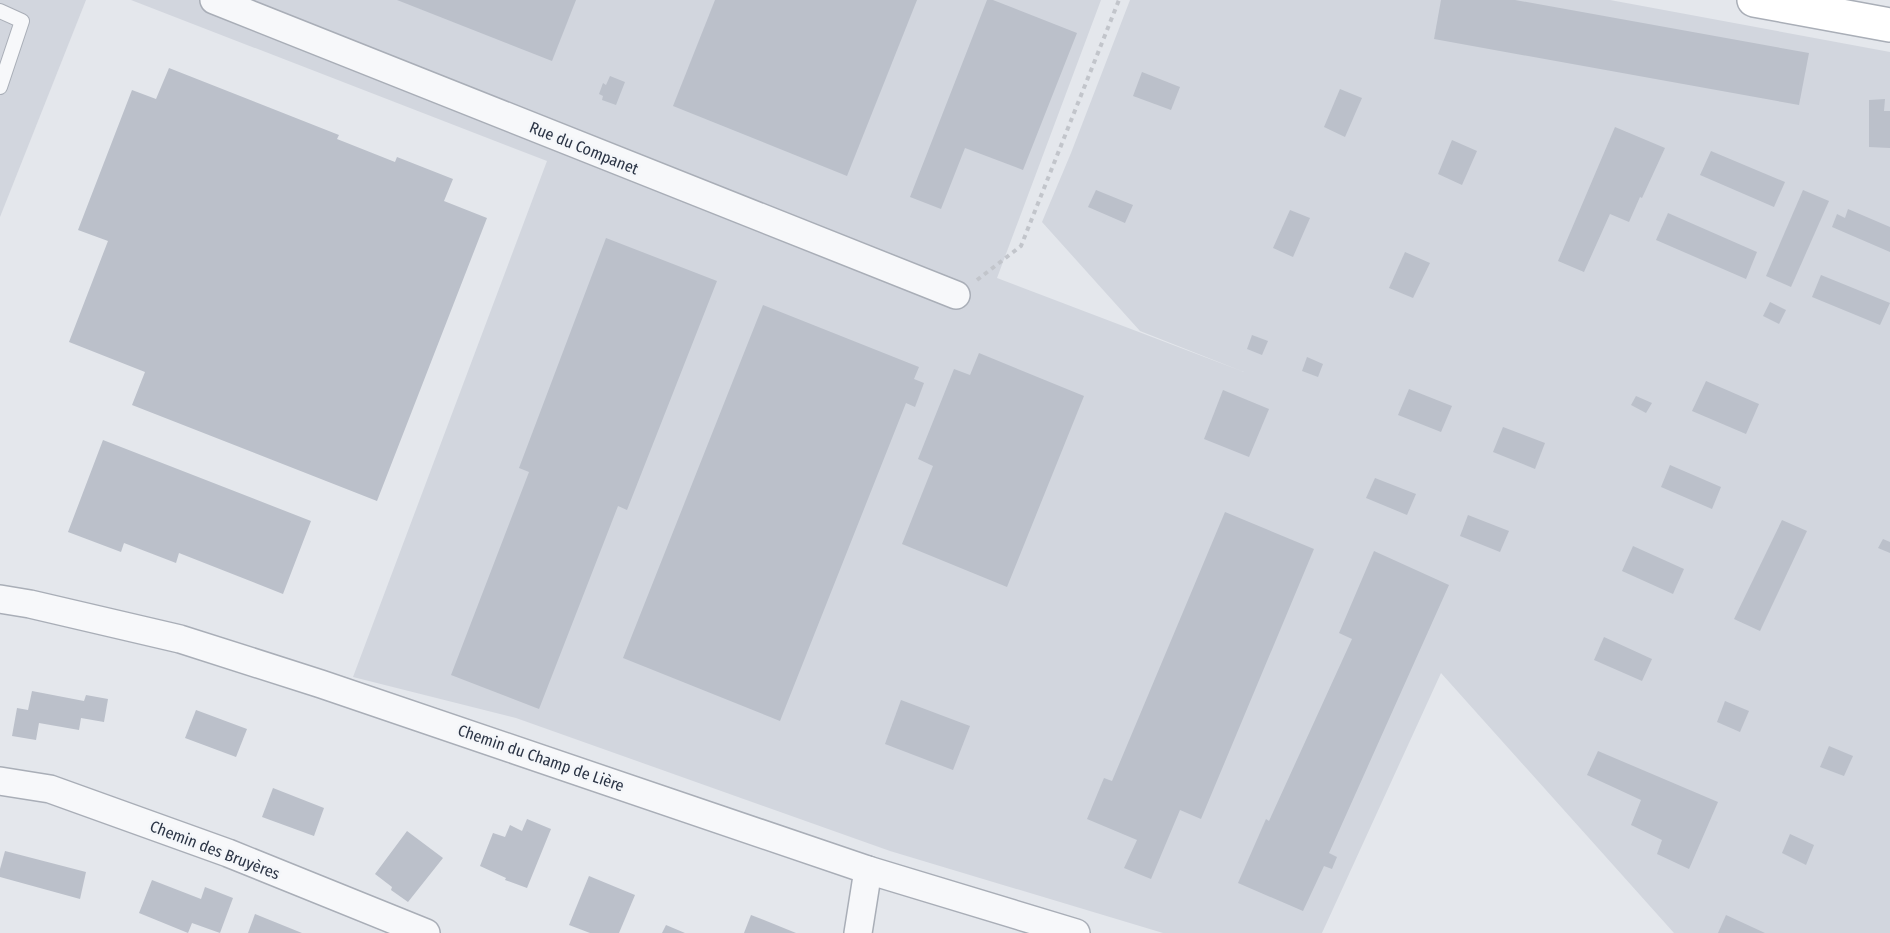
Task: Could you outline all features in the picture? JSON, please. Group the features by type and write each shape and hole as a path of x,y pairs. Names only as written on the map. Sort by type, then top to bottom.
{"main road":[{"path":"1754,0 1824,7 1890,25"}],"street":[{"name":"Rue du Companet","path":"214,0 956,296"},
{"name":"Chemin du Champ de Lière","path":"0,599 30,604 191,643 321,684 868,870 1077,933"},
{"name":"Chemin des Bruyères","path":"0,781 50,789 228,853 426,933"},
{"path":"858,933 868,870"}],"lane":[{"path":"0,10 22,21 0,87"}],"path":[{"path":"956,296 1020,246 1119,0"}],"shaded area":[{"path":"0,0 86,0 0,217"},
{"path":"131,0 1101,0 997,278 1244,372 1140,331 1042,222 1130,0 1610,0 1890,52 1890,933 1674,933 1441,673 1322,933 1163,933 890,851 516,718 353,677 547,161"}],"building":[{"path":"397,0 576,0 552,61"},
{"path":"715,0 917,0 847,176 673,106"},
{"path":"987,0 993,0 1077,33 1023,170 965,148 941,209 910,197"},
{"path":"1441,0 1515,0 1809,53 1799,105 1434,39"},
{"path":"169,68 339,135 337,139 395,162 397,157 453,179 444,201 487,218 377,501 132,405 145,372 69,342 108,241 78,230 132,90 156,99"},
{"path":"1142,72 1180,87 1171,110 1133,96"},
{"path":"610,76 625,82 616,105 602,100 603,96 599,94 603,83 606,85"},
{"path":"1340,89 1362,98 1345,137 1324,127"},
{"path":"1885,99 1884,111 1890,111 1890,148 1869,147 1869,100"},
{"path":"1615,127 1665,148 1629,222 1610,214 1584,272 1558,261"},
{"path":"1452,140 1477,151 1462,185 1438,174"},
{"path":"1711,151 1785,182 1774,207 1700,175"},
{"path":"1096,190 1133,205 1125,223 1088,207"},
{"path":"1803,190 1829,201 1791,287 1766,276"},
{"path":"1848,209 1890,227 1890,252 1832,227 1837,214 1845,218"},
{"path":"1290,210 1310,218 1293,257 1273,248"},
{"path":"1668,213 1757,252 1746,279 1656,240"},
{"path":"606,238 717,281 627,510 618,506 539,709 451,675 529,472 519,468"},
{"path":"1405,252 1430,263 1413,298 1389,288"},
{"path":"1821,275 1890,303 1880,325 1812,297"},
{"path":"1770,302 1786,310 1779,324 1763,316"},
{"path":"763,305 919,367 914,379 924,383 915,407 906,403 780,721 623,658"},
{"path":"1252,335 1268,341 1262,355 1247,349"},
{"path":"979,353 1084,396 1007,587 902,544 933,466 918,459 954,369 970,375"},
{"path":"1307,357 1323,364 1318,377 1302,371"},
{"path":"1706,381 1759,404 1746,434 1692,411"},
{"path":"1409,389 1452,406 1441,432 1398,415"},
{"path":"1223,390 1269,409 1249,457 1204,439"},
{"path":"1636,396 1652,403 1646,413 1631,405"},
{"path":"1503,427 1545,443 1535,469 1493,452"},
{"path":"103,440 311,521 283,594 179,553 176,563 124,543 121,552 68,532"},
{"path":"1670,465 1721,487 1712,509 1661,487"},
{"path":"1375,478 1416,494 1407,515 1366,498"},
{"path":"1225,512 1314,549 1201,819 1180,810 1151,879 1124,868 1137,840 1087,819 1104,778 1112,781"},
{"path":"1468,515 1509,531 1500,552 1460,536"},
{"path":"1782,520 1807,531 1760,631 1734,619"},
{"path":"1883,539 1890,542 1890,553 1878,548"},
{"path":"1633,546 1684,569 1673,594 1622,571"},
{"path":"1374,551 1449,585 1329,853 1337,857 1332,869 1324,866 1303,911 1238,883 1266,819 1269,821 1352,639 1339,633"},
{"path":"1604,637 1652,659 1642,681 1594,660"},
{"path":"32,691 84,701 86,695 108,699 104,722 81,718 79,730 39,723 36,740 12,736 17,708 28,710"},
{"path":"901,700 970,726 953,770 885,744"},
{"path":"1725,701 1749,711 1740,732 1717,722"},
{"path":"196,710 247,729 236,757 185,738"},
{"path":"1829,746 1853,756 1844,776 1820,767"},
{"path":"1598,751 1718,802 1689,869 1657,854 1662,840 1631,825 1641,800 1587,775"},
{"path":"273,788 324,808 314,836 262,817"},
{"path":"527,819 551,829 527,888 505,880 506,878 480,866 493,833 505,837 510,825 522,831"},
{"path":"407,831 443,858 408,902 391,890 392,887 375,874"},
{"path":"1790,834 1814,845 1806,865 1782,853"},
{"path":"5,851 86,872 80,899 0,877"},
{"path":"589,876 635,895 619,933 590,933 569,925"},
{"path":"152,880 201,899 205,887 233,898 220,933 192,923 188,933 139,913"},
{"path":"255,914 302,933 248,933"},
{"path":"751,915 764,920 796,933 744,933"},
{"path":"1726,915 1765,933 1718,933"},
{"path":"666,925 685,933 662,933"}]}
